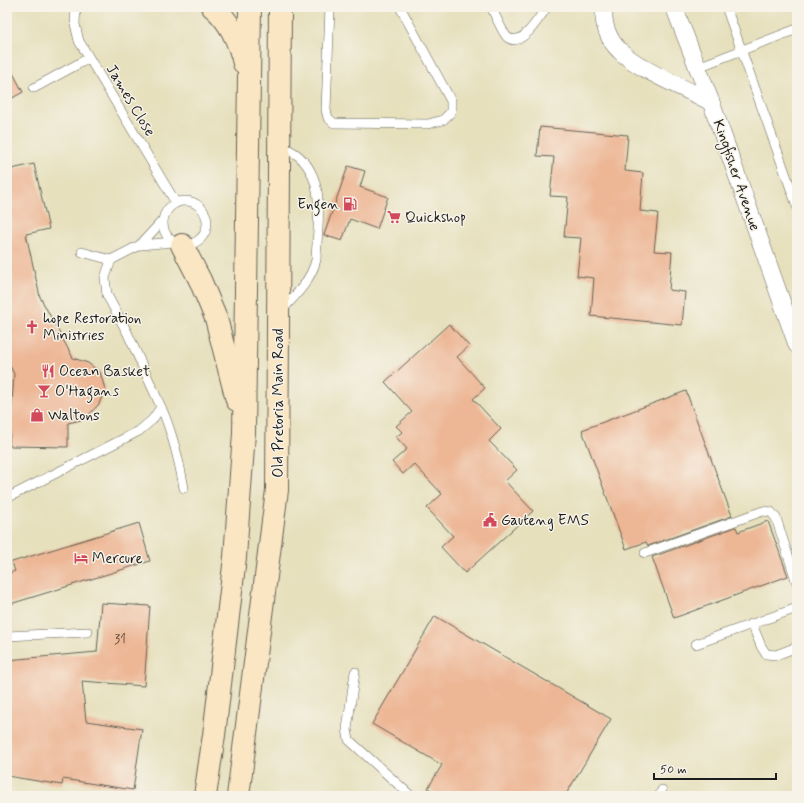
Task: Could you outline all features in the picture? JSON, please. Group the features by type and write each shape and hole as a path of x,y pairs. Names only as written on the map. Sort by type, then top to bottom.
{"main road":[{"path":"213,7 225,19 235,37 242,56 250,87"},
{"path":"205,796 214,735 235,557 244,433 250,7"},
{"name":"Old Pretoria Main Road","path":"238,796 277,490 280,7"},
{"path":"177,244 200,280 216,318 244,433"}],"street":[{"path":"605,7 603,15 608,34 620,51 647,69 711,102"},
{"name":"Kingfisher Avenue","path":"674,7 711,102 797,345"}],"lane":[{"name":"James Close","path":"76,7 76,32 89,58 176,203"},
{"path":"330,7 326,110 328,118 334,123 428,124 443,120 451,112 451,101 400,7"},
{"path":"491,7 507,36 516,40 523,38 547,7"},
{"path":"726,7 797,206"},
{"path":"698,67 797,29"},
{"path":"34,88 89,58"},
{"path":"278,314 306,282 313,270 316,260 318,191 314,177 302,159 280,145"},
{"path":"140,245 193,245 199,241 204,236 208,222 207,215 197,204 190,201 176,203 165,213 163,220 165,232 177,244"},
{"path":"82,252 111,260 140,245 163,220"},
{"path":"111,260 105,278 107,295 127,332 172,430 178,452 184,488"},
{"path":"7,498 139,431 152,420 161,407"},
{"path":"645,553 763,511 772,512 776,518 797,584"},
{"path":"696,644 797,608"},
{"path":"752,624 766,654 776,655 797,647"},
{"path":"7,636 88,632"},
{"path":"355,672 347,729 349,740 411,796"}],"building":[{"path":"7,62 23,92 7,101"},
{"path":"540,127 628,135 625,171 643,173 640,211 658,213 654,251 672,252 669,290 685,292 682,325 591,316 594,278 577,276 581,238 564,237 568,197 550,196 554,157 537,156"},
{"name":"hope Restoration Ministries","path":"34,164 49,229 26,234 40,297 73,358 88,363 100,372 105,389 99,404 85,419 68,423 68,447 9,446 14,374 7,360 7,170"},
{"path":"348,166 365,171 360,187 388,197 377,229 350,219 342,241 324,235"},
{"path":"449,324 469,346 457,357 485,388 473,399 501,429 489,441 517,470 505,481 533,511 465,573 441,547 453,536 427,508 442,494 414,464 403,474 392,462 407,449 396,437 402,432 396,426 412,412 385,382"},
{"path":"686,391 732,516 648,546 646,542 626,549 582,430"},
{"path":"768,521 788,576 674,618 652,557 736,527 738,532"},
{"path":"139,523 150,561 7,605 7,574 15,571 12,562"},
{"path":"101,603 150,606 144,686 82,681 86,721 142,729 133,790 63,779 62,785 7,776 7,660 97,652"},
{"path":"435,616 611,719 565,796 441,796 428,788 442,765 372,724"}],"place":[{"name":"Engen","path":"350,204"},
{"name":"Quickshop","path":"394,217"},
{"name":"hope Restoration Ministries","path":"32,327"},
{"name":"Ocean Basket","path":"48,371"},
{"name":"O'Hagans","path":"44,391"},
{"name":"Waltons","path":"37,415"},
{"name":"Gauteng EMS","path":"490,520"},
{"name":"Mercure","path":"81,558"}]}
